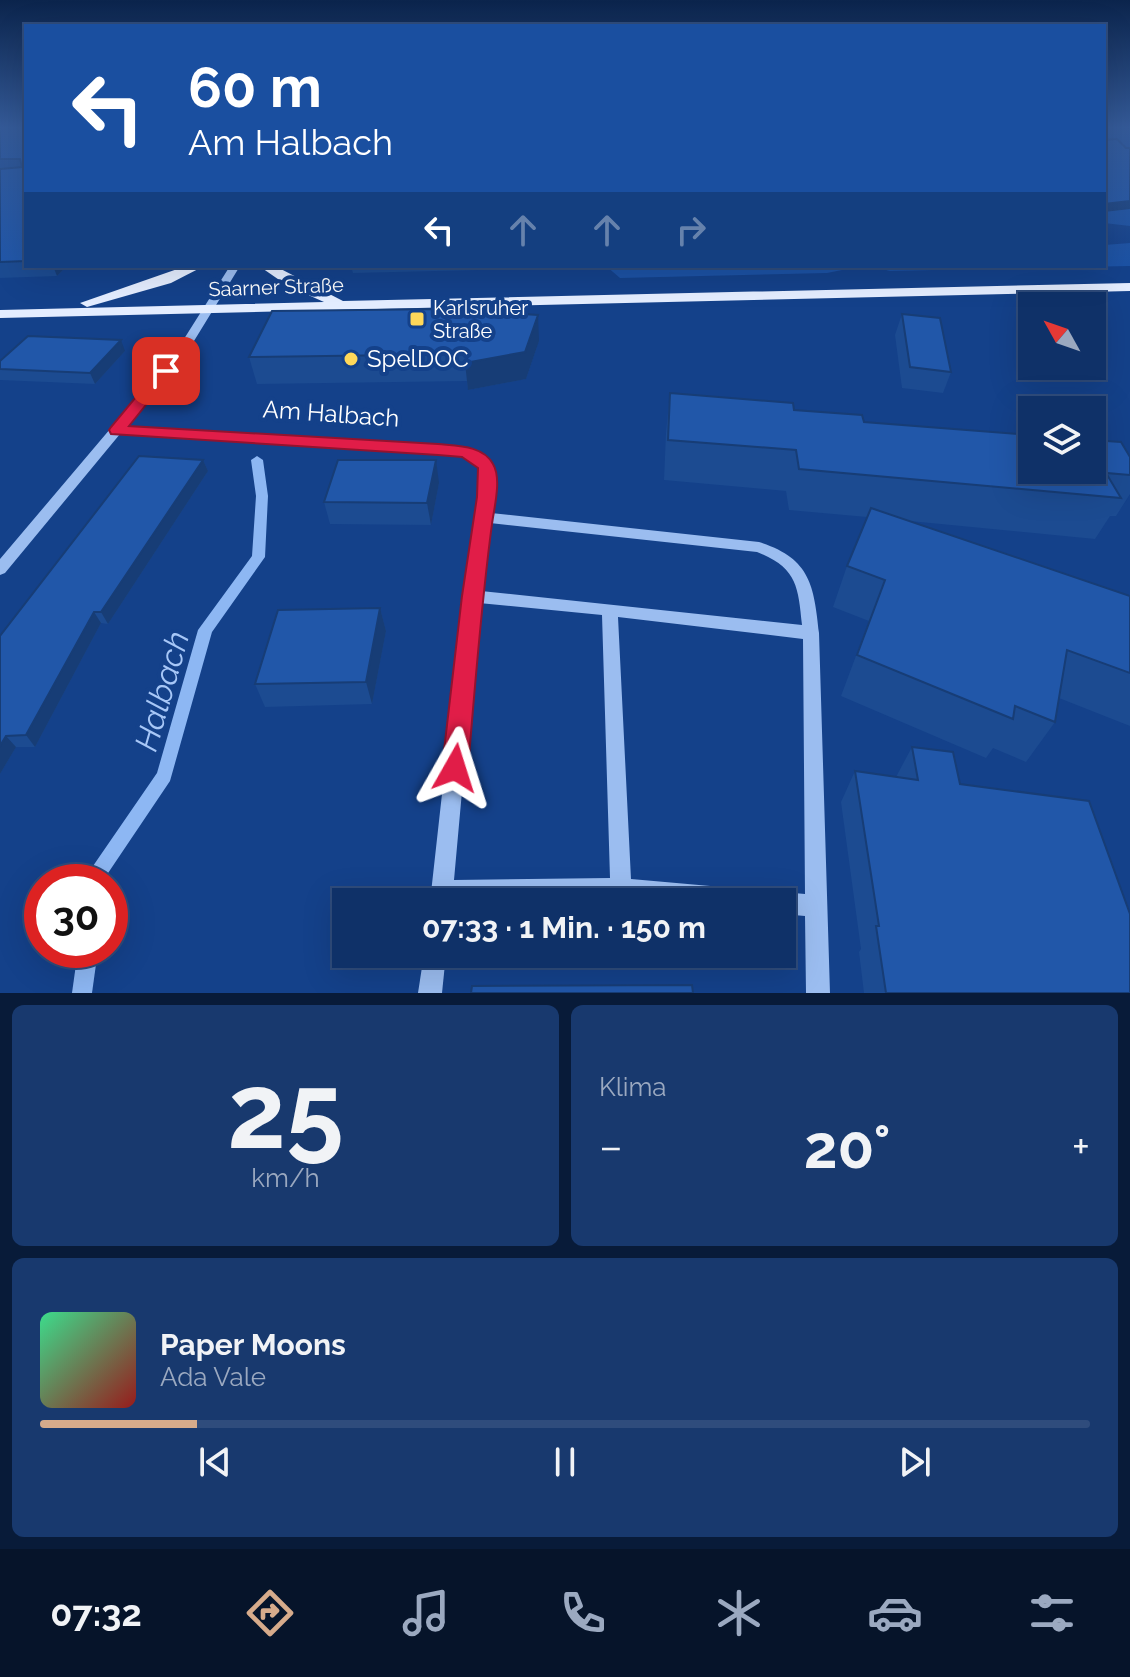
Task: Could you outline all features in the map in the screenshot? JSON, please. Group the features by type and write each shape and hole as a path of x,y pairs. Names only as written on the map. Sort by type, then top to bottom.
{"main road":[{"path":"55,312 125,294 192,268"},
{"path":"269,268 293,283 343,305"},
{"name":"Saarner Straße","path":"0,314 1130,287"}],"street":[{"path":"0,569 182,352 234,268"},
{"name":"Am Halbach","path":"117,430 465,452 479,458 486,467 489,477 472,596 443,888"},
{"path":"484,517 759,547 782,555 801,572 807,590 811,633 818,993"},
{"path":"472,596 811,633"},
{"path":"610,610 621,888"},
{"path":"796,904 816,906"},
{"path":"430,993 433,968"}],"shaded area":[{"path":"1106,172 1130,172 1130,226 1106,223"},
{"path":"1130,243 1130,266 1106,266 1106,245"},
{"path":"608,268 852,268 827,273 620,278"},
{"path":"897,268 1032,268 886,271"}],"building":[{"path":"0,172 24,172 24,261 0,262"},
{"path":"1106,172 1130,172 1130,201 1106,204"},
{"path":"447,309 538,315 525,352 465,363 469,354 249,357 272,311"},
{"path":"902,314 940,318 951,372 910,367"},
{"path":"28,336 121,340 90,373 0,369 0,361"},
{"path":"670,393 793,403 794,410 862,415 864,422 1018,434 1018,484 1106,484 1106,473 1121,498 799,469 796,450 668,440"},
{"path":"1106,441 1121,442 1130,457 1130,475 1106,473"},
{"path":"139,456 203,460 101,612 94,612 26,735 6,736 0,746 0,636"},
{"path":"338,460 436,460 427,503 324,502"},
{"path":"871,508 1130,596 1130,673 1067,650 1055,722 1015,706 1013,719 857,655 885,580 847,566"},
{"path":"380,608 366,682 255,684 278,610"},
{"path":"912,747 953,752 960,784 1089,801 1130,914 1130,993 886,993 855,771 918,780"},
{"path":"692,985 693,993 471,993 472,986"}],"waterway":[{"name":"Halbach","path":"103,864 164,776 205,630 258,557 262,496 257,460"},
{"name":"Halbach","path":"82,993 85,968"}],"place":[{"name":"Karlsruher Straße","path":"417,319"},
{"name":"SpelDOC","path":"351,359"}],"route":[{"path":"166,371 117,430 465,452 479,458 486,467 489,477 487,497 472,596 455,768"}]}
